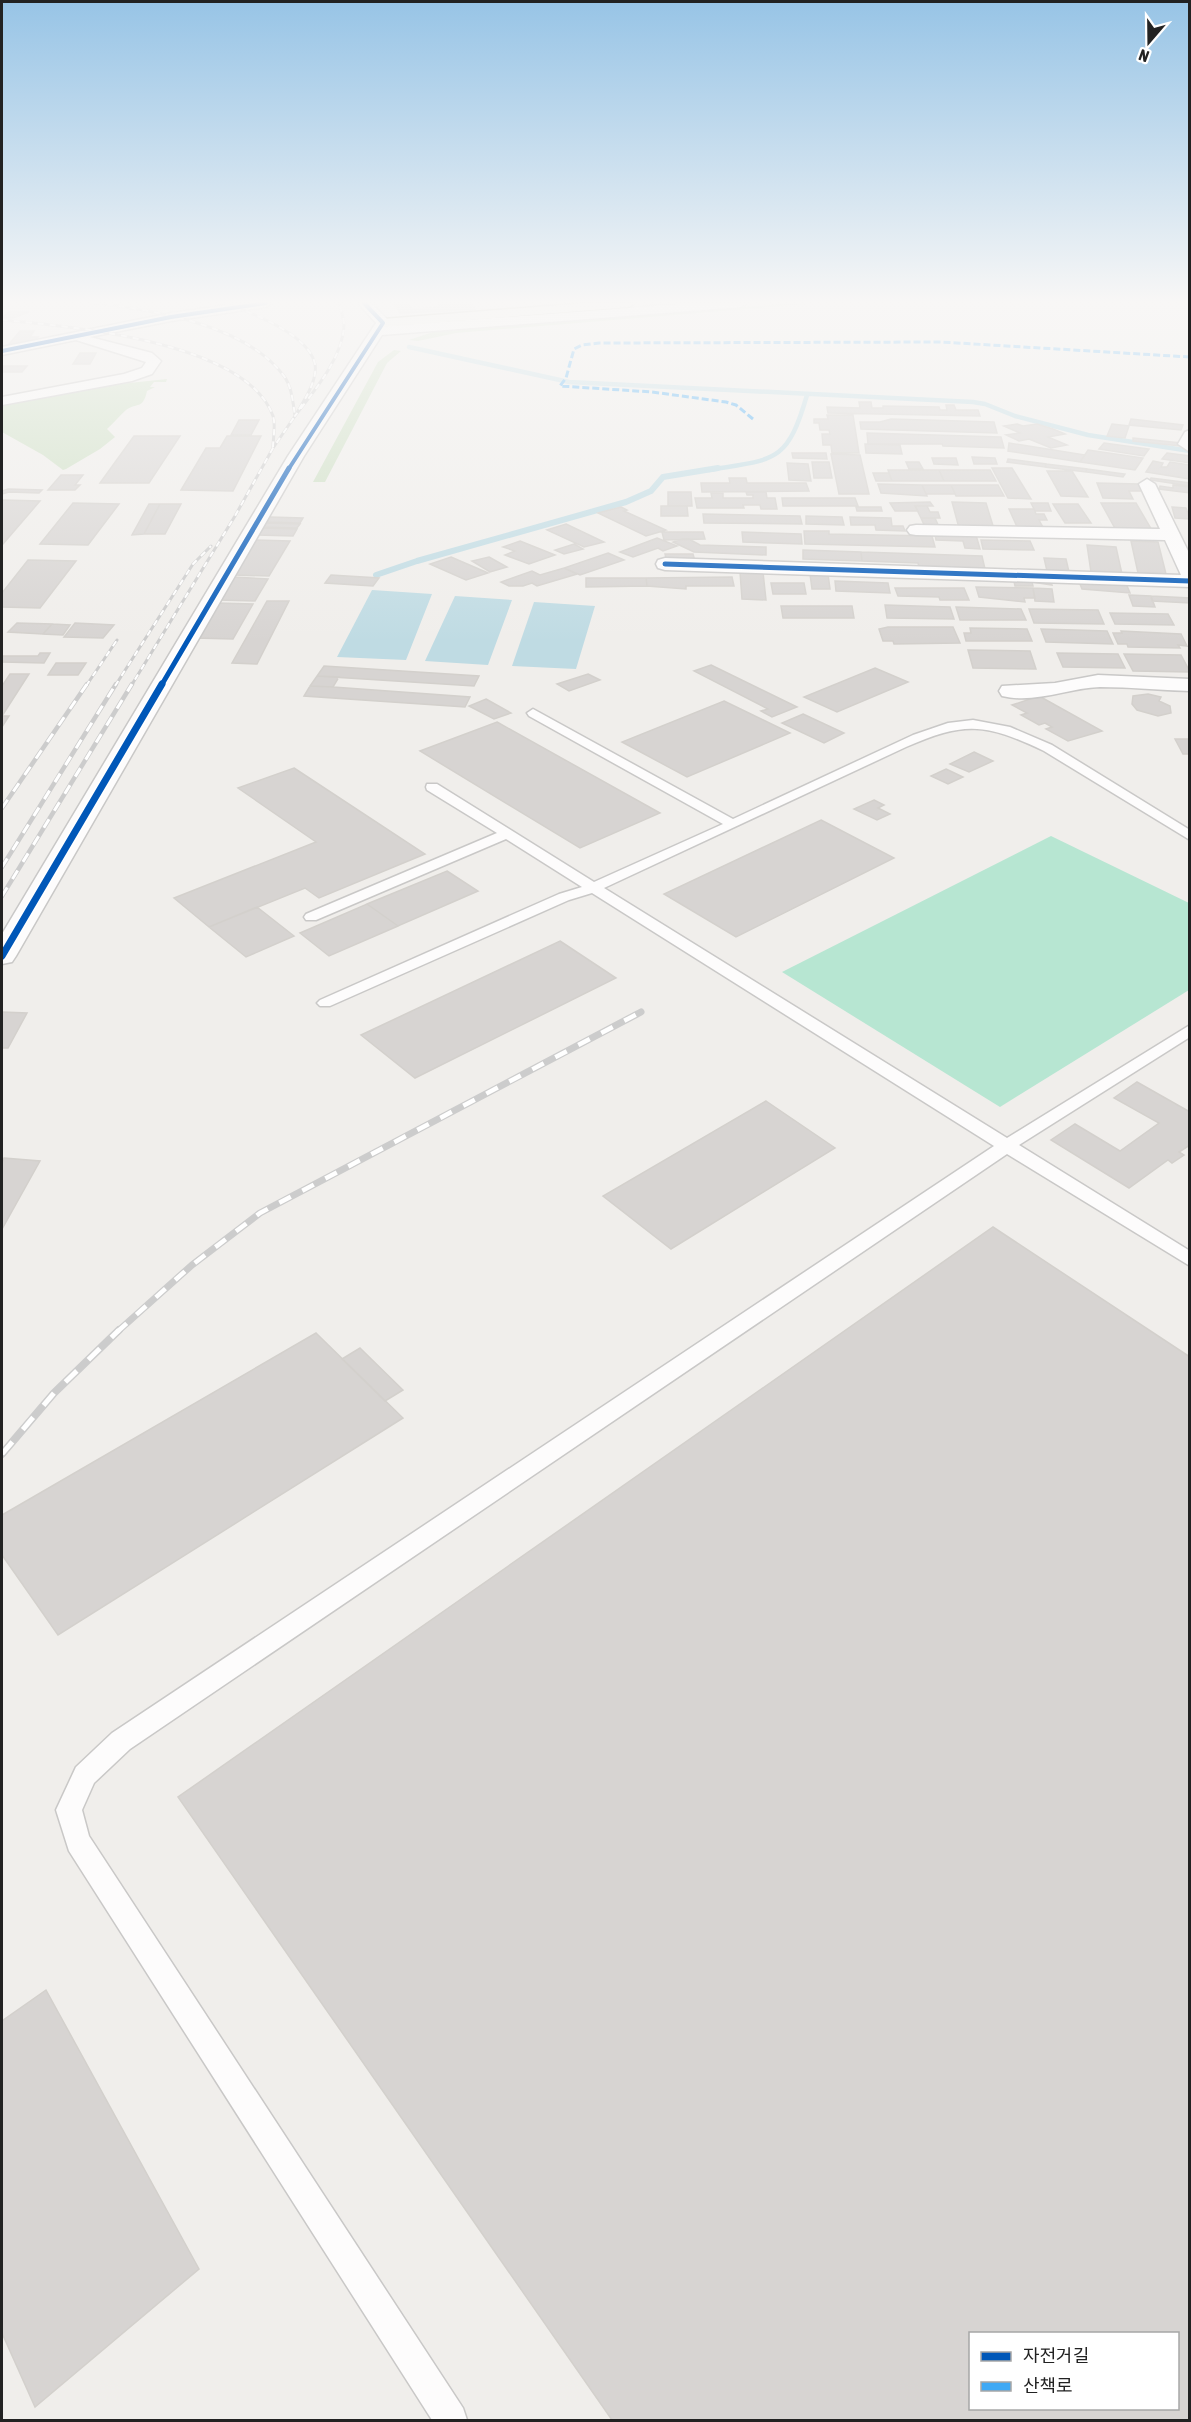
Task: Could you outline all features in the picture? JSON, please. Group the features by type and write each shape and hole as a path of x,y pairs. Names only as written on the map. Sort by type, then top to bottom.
{"street":[{"path":"2,956 296,456 322,416"},
{"path":"1190,435 1186,444 1190,447"},
{"path":"1147,484 1190,575"},
{"path":"916,530 1172,535"},
{"path":"665,564 1190,581"},
{"path":"1010,691 1055,689 1098,681 1190,685"}],"lane":[{"path":"533,713 733,824"},
{"path":"325,1003 564,897 594,888 946,727 982,724 1023,736 1048,748 1190,836"},
{"path":"432,787 1190,1260"},
{"path":"311,917 506,834"},
{"path":"451,2421 78,1842 69,1810 85,1775 121,1741 1006,1146 1190,1030"}],"green space":[{"path":"2,416 120,416 107,429 115,437 100,449 63,470 43,455 2,432"},
{"path":"349,416 359,416 325,482 313,482"},
{"path":"1051,836 1189,903 1189,990 1000,1107 782,972"}],"water":[{"path":"372,590 432,594 406,660 337,657"},
{"path":"455,596 512,600 488,665 425,661"},
{"path":"534,602 595,606 576,669 512,666"}],"building":[{"path":"827,416 853,416 859,453 832,453 831,445 823,445 822,434 830,434 829,430 820,430 819,423 814,423 814,419 828,419"},
{"path":"891,419 994,422 997,433 861,429 860,422 880,422"},
{"path":"1131,419 1183,425 1181,430 1129,425"},
{"path":"239,420 259,420 251,435 231,435"},
{"path":"1017,424 1023,426 1037,424 1065,434 1048,437 1067,445 1051,448 1029,439 1019,441 1006,435 1020,433 1004,426"},
{"path":"1112,424 1129,426 1125,438 1107,436"},
{"path":"867,433 1001,437 1004,448 943,446 942,444 868,444"},
{"path":"134,436 180,436 149,483 100,483"},
{"path":"227,436 261,436 233,491 181,490 206,448 220,448"},
{"path":"1133,438 1181,443 1180,446 1133,441"},
{"path":"1009,443 1085,455 1080,462 1008,451"},
{"path":"1104,443 1149,449 1144,456 1099,449"},
{"path":"865,444 900,445 902,454 866,453"},
{"path":"1088,450 1143,458 1135,470 1080,462"},
{"path":"792,453 826,453 827,459 793,458"},
{"path":"1167,453 1190,456 1190,463 1162,459"},
{"path":"831,454 860,455 869,494 839,494"},
{"path":"972,457 995,458 997,464 974,464"},
{"path":"932,458 956,458 958,465 934,464"},
{"path":"1008,459 1046,464 1045,467 1007,462"},
{"path":"1153,461 1163,463 1161,467 1167,467 1170,462 1189,465 1190,479 1146,472"},
{"path":"812,462 829,462 832,478 814,478"},
{"path":"906,462 919,462 923,469 909,469"},
{"path":"787,463 808,464 811,481 789,480"},
{"path":"1046,464 1087,469 1086,472 1045,467"},
{"path":"992,468 1012,468 1031,499 1008,498"},
{"path":"1087,469 1125,474 1123,477 1086,472"},
{"path":"888,470 939,470 944,481 892,481"},
{"path":"939,470 990,470 996,481 944,481"},
{"path":"1047,471 1072,471 1088,497 1061,496"},
{"path":"873,473 889,473 892,481 876,481"},
{"path":"61,475 83,475 75,485 80,485 75,490 48,490"},
{"path":"729,478 746,478 747,483 806,483 809,491 702,492 701,483 730,483"},
{"path":"1151,478 1190,483 1190,486 1150,480"},
{"path":"1097,483 1139,484 1142,491 1129,491 1133,499 1103,498"},
{"path":"878,484 922,485 927,496 881,493"},
{"path":"922,485 951,485 955,494 926,494"},
{"path":"951,485 998,485 1004,496 956,496"},
{"path":"1173,485 1190,487 1190,493 1159,489 1160,486 1173,488"},
{"path":"8,489 42,490 39,493 9,492 2,494 2,491"},
{"path":"668,492 691,492 692,506 668,506"},
{"path":"746,492 766,492 767,498 775,498 777,509 761,509 760,505 743,505 744,508 697,508 695,498 712,498 711,493 723,493 723,498 753,498 753,495 747,495"},
{"path":"782,498 855,498 858,506 783,506"},
{"path":"2,500 40,501 3,544 2,544"},
{"path":"930,502 933,506 915,506 918,511 895,511 890,503"},
{"path":"952,502 986,503 994,529 959,528"},
{"path":"73,503 119,504 88,545 40,544"},
{"path":"1031,503 1048,503 1051,511 1035,511"},
{"path":"1101,503 1136,503 1153,532 1117,532"},
{"path":"149,504 160,504 144,534 132,535"},
{"path":"160,504 181,504 165,534 144,534"},
{"path":"1053,504 1078,504 1091,523 1065,523"},
{"path":"661,506 687,506 688,516 661,516"},
{"path":"915,506 927,506 930,512 938,512 940,518 921,518"},
{"path":"621,507 627,510 624,511 666,530 646,536 598,513"},
{"path":"856,507 881,507 882,511 857,511"},
{"path":"1172,507 1186,508 1190,519 1175,518"},
{"path":"1009,509 1034,509 1036,514 1044,514 1047,520 1039,520 1044,529 1018,529"},
{"path":"703,514 800,516 802,524 704,523"},
{"path":"806,516 842,517 844,525 806,524"},
{"path":"270,517 303,518 300,523 267,522"},
{"path":"850,517 891,518 892,526 903,526 905,531 876,530 875,525 851,525"},
{"path":"921,518 935,518 939,527 925,527"},
{"path":"266,523 300,524 297,528 264,527"},
{"path":"566,524 604,542 584,547 547,530"},
{"path":"263,528 297,529 293,536 258,535"},
{"path":"804,531 829,531 829,534 932,536 935,547 805,544"},
{"path":"662,532 703,532 705,539 664,540"},
{"path":"742,532 801,534 802,544 743,542"},
{"path":"935,534 976,535 980,549 965,548 963,541 936,540"},
{"path":"657,538 677,546 663,551 658,548 633,557 620,552"},
{"path":"689,539 700,545 766,547 766,555 694,552 673,542"},
{"path":"255,540 290,541 269,576 234,575"},
{"path":"981,540 1030,541 1034,550 983,549"},
{"path":"520,541 555,555 529,564 505,555 515,551 503,547"},
{"path":"1131,541 1158,542 1166,574 1138,573"},
{"path":"574,544 583,549 564,554 555,550"},
{"path":"1087,545 1116,547 1122,574 1091,572"},
{"path":"803,550 861,552 862,561 803,559"},
{"path":"861,552 982,556 985,569 919,567 918,563 862,561"},
{"path":"608,553 624,560 580,575 564,568"},
{"path":"665,554 693,554 695,561 667,562"},
{"path":"451,557 488,573 466,580 430,564"},
{"path":"489,557 507,567 490,572 472,561"},
{"path":"1044,558 1066,559 1069,572 1047,571"},
{"path":"28,560 76,561 40,608 2,607 2,593"},
{"path":"564,568 577,574 537,586 532,583 523,586 509,586 501,582 532,571 540,575"},
{"path":"740,572 763,572 766,600 742,599"},
{"path":"810,574 828,574 830,589 812,589"},
{"path":"331,575 379,578 373,586 325,583"},
{"path":"232,577 268,579 255,601 218,600"},
{"path":"732,577 734,586 686,586 686,589 647,586 646,578"},
{"path":"1013,577 1050,579 1052,585 1032,582 1033,586 1015,586"},
{"path":"586,578 646,578 647,586 586,587"},
{"path":"1078,579 1125,581 1130,593 1082,589"},
{"path":"835,581 888,583 890,593 836,591"},
{"path":"771,583 804,583 806,594 773,594"},
{"path":"976,587 1033,588 1035,598 1024,598 1025,602 979,597"},
{"path":"895,588 964,588 969,600 898,596"},
{"path":"1033,588 1052,589 1054,602 1035,601"},
{"path":"1129,595 1151,596 1155,607 1133,606"},
{"path":"1151,596 1190,598 1190,603 1152,601"},
{"path":"267,601 289,601 257,664 232,663"},
{"path":"216,603 253,604 233,639 195,638"},
{"path":"885,605 950,607 954,619 887,618"},
{"path":"781,606 852,606 854,618 783,618"},
{"path":"956,607 1021,609 1026,620 960,620"},
{"path":"1029,609 1098,610 1104,624 1034,623"},
{"path":"1110,613 1168,614 1174,625 1115,624"},
{"path":"17,623 52,624 43,634 8,632"},
{"path":"75,623 114,625 103,638 64,637"},
{"path":"52,624 70,625 63,635 43,634"},
{"path":"953,627 960,643 894,644 893,641 883,641 879,629"},
{"path":"970,628 1027,629 1032,641 966,641 964,633 971,633"},
{"path":"1041,629 1107,631 1113,644 1046,642"},
{"path":"1121,631 1181,634 1187,646 1178,645 1180,648 1128,647 1127,644 1118,644 1113,633 1122,633"},
{"path":"968,650 1030,651 1036,669 973,668"},
{"path":"40,653 50,653 44,663 2,662 2,656 38,656"},
{"path":"1057,653 1118,654 1125,668 1063,667"},
{"path":"1124,654 1181,655 1190,672 1133,671"},
{"path":"56,663 86,663 78,675 48,675"},
{"path":"711,665 797,707 772,717 761,711 768,709 694,671"},
{"path":"324,666 479,676 474,686 317,676"},
{"path":"875,668 908,682 837,712 804,697"},
{"path":"10,674 29,674 2,716 2,686"},
{"path":"588,674 600,680 569,691 557,684"},
{"path":"317,676 339,677 333,687 310,686"},
{"path":"310,686 470,697 465,707 304,696"},
{"path":"1148,694 1161,697 1159,701 1170,706 1171,713 1158,716 1137,710 1132,704 1133,696"},
{"path":"1039,696 1102,731 1068,741 1046,729 1052,727 1045,723 1039,725 1021,715 1027,713 1012,705"},
{"path":"486,699 511,713 494,719 469,706"},
{"path":"724,701 790,733 687,777 622,742"},
{"path":"803,714 844,733 824,743 782,723"},
{"path":"2,716 9,716 2,727"},
{"path":"497,722 660,813 580,848 420,751"},
{"path":"1175,739 1190,739 1190,754 1183,754"},
{"path":"974,752 993,761 969,772 950,764"},
{"path":"294,768 425,854 319,898 305,888 209,927 174,898 316,842 238,788"},
{"path":"946,769 963,777 948,784 931,776"},
{"path":"874,800 884,805 878,808 890,814 877,820 854,809"},
{"path":"821,820 894,858 736,937 664,894"},
{"path":"447,871 478,891 398,926 367,904"},
{"path":"367,904 398,926 329,956 300,933"},
{"path":"257,907 294,936 246,957 209,927"},
{"path":"560,941 616,978 415,1078 361,1035"},
{"path":"2,1012 27,1013 8,1048 2,1048"},
{"path":"1137,1082 1190,1112 1190,1145 1179,1152 1184,1155 1172,1163 1168,1160 1129,1188 1051,1140 1075,1124 1120,1151 1159,1123 1114,1098"},
{"path":"766,1101 835,1148 671,1249 603,1196"},
{"path":"4,1158 40,1161 2,1229 2,1163"},
{"path":"993,1227 1190,1357 1190,2420 612,2420 178,1797"},
{"path":"316,1333 403,1418 58,1635 2,1555 2,1515"},
{"path":"360,1348 403,1390 385,1401 342,1359"},
{"path":"46,1990 199,2269 35,2407 2,2333 2,2021"}],"waterway":[{"path":"709,470 764,460 775,454 785,446 801,416"},
{"path":"1015,416 1088,435 1190,451"},
{"path":"376,575 417,561 626,502 651,491 663,477 718,468"}],"railway":[{"path":"273,416 273,448"},
{"path":"273,448 295,416"},
{"path":"131,686 235,516 273,448"},
{"path":"115,686 193,564 211,546"},
{"path":"86,686 117,640"},
{"path":"2,808 87,684"},
{"path":"2,867 116,684"},
{"path":"2,896 132,684"},
{"path":"117,1332 192,1265 260,1213 641,1012"},
{"path":"2,1454 54,1393 119,1330"}],"marked path":[{"path":"749,416 753,419"}],"cycle path":[{"path":"2,956 296,456 322,416"},
{"path":"665,564 1190,581"}]}
